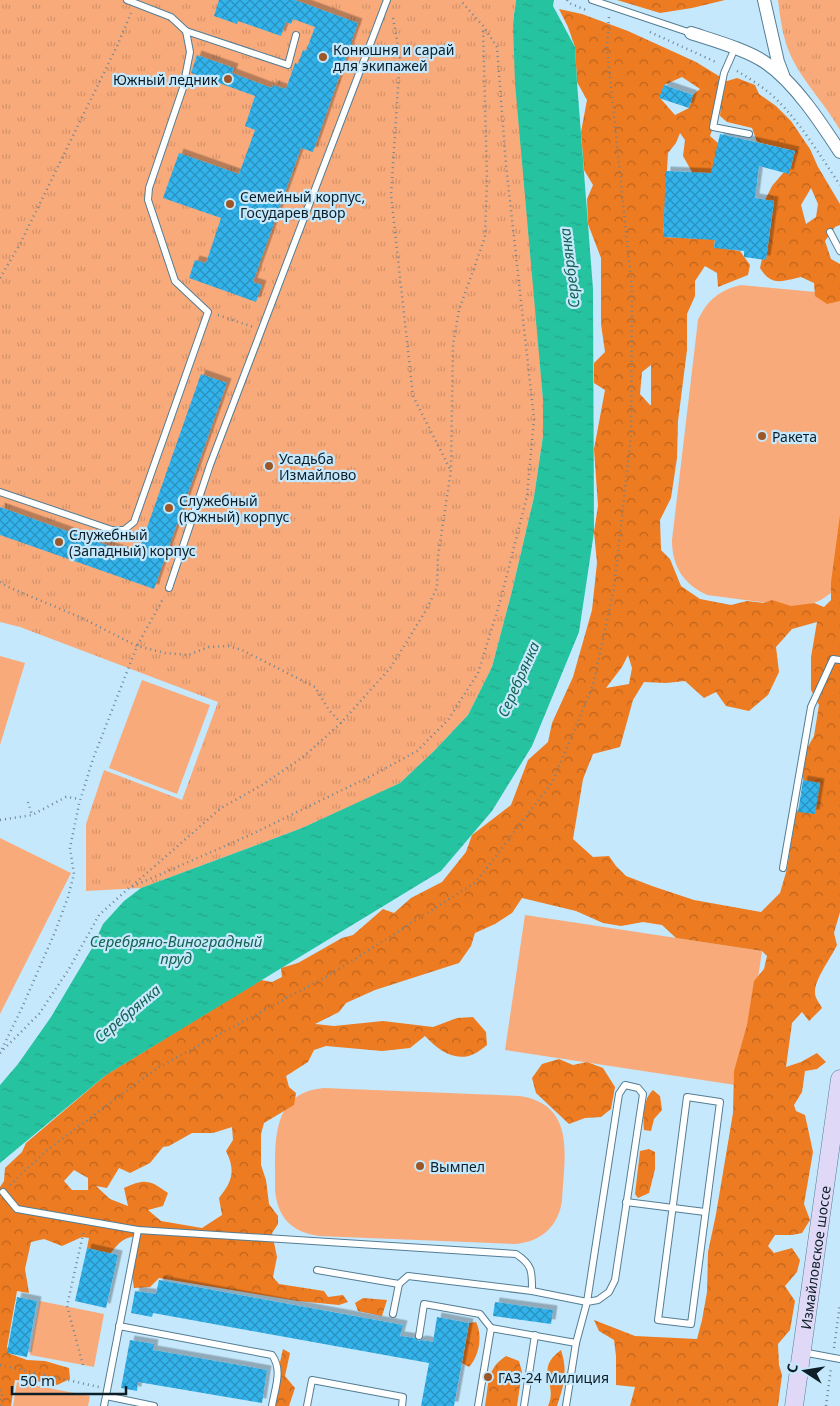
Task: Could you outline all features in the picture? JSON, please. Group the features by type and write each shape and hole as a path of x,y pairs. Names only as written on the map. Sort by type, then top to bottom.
{"main road":[{"name":"Измайловское шоссе","path":"794,1406 840,1079"}],"street":[{"path":"764,0 778,62 784,77"},
{"path":"691,33 735,48 765,62 784,77 825,129 840,152"}],"lane":[{"path":"127,0 171,17 186,31 288,65 296,35"},
{"path":"168,588 210,465 387,0"},
{"path":"592,0 691,33"},
{"path":"0,492 112,530 124,530 134,522 208,312 175,281 148,200 149,188 183,88 190,52 186,31"},
{"path":"735,48 724,73 712,127 749,134"},
{"path":"830,232 840,251"},
{"path":"783,868 811,707 833,659 840,660"},
{"path":"393,1314 399,1284 408,1276 532,1291 587,1302 598,1300 609,1292 615,1280 642,1094 638,1088 625,1085 619,1094 587,1302 576,1343 566,1406"},
{"path":"687,1097 720,1102 706,1212 691,1324 658,1320 687,1097"},
{"path":"3,1192 17,1209 138,1230 516,1254 526,1261 532,1273 532,1291"},
{"path":"626,1202 706,1212"},
{"path":"104,1406 138,1230"},
{"path":"317,1270 399,1284"},
{"path":"419,1336 424,1304 480,1314 491,1328 576,1343"},
{"path":"119,1326 272,1355 277,1362 278,1372 272,1406"},
{"path":"478,1406 491,1328"},
{"path":"524,1406 535,1336"},
{"path":"801,1352 840,1359"},
{"path":"307,1406 312,1380 403,1397 402,1406"},
{"path":"106,1396 154,1406"}],"path":[{"path":"129,888 250,835 375,774 417,751 448,720 478,673 500,602 528,496 534,419 506,165 498,47 483,26 460,0"},
{"path":"0,278 20,244 118,44 136,2"},
{"path":"391,10 400,57 392,195 412,396 451,470"},
{"path":"3,1192 46,1151 159,1067 331,974 476,882 554,781 593,685 614,588 630,435 632,290 607,48 609,17"},
{"path":"0,1052 39,1014 69,969 99,915 222,808 262,785 303,757 341,724 391,667 438,588 438,556 451,470 453,344 459,310 485,237 487,180 483,26"},
{"path":"208,312 262,330"},
{"path":"0,582 82,618 137,646 165,653 188,654 209,646 228,646 242,650 315,687 329,710 341,724"},
{"path":"0,1052 21,1010 68,897 74,874 70,848 80,799 93,759 137,646 168,588"},
{"path":"0,820 32,815 66,797 80,799"},
{"path":"28,802 32,815"},
{"path":"83,1365 67,1306 86,1221"},
{"path":"0,1364 105,1388"},
{"path":"0,1390 2,1395 0,1406"}],"green space":[{"name":"Усадьба Измайлово","path":"0,0 516,0 513,24 543,400 543,436 534,497 492,667 468,715 400,783 302,828 141,888 86,891 86,824 104,770 182,800 218,702 20,627 0,622"},
{"path":"617,0 725,0 660,13"},
{"path":"778,0 840,0 840,130 793,60 784,37"},
{"path":"559,9 582,14 628,31 696,62 727,81 737,78 755,85 759,94 776,106 791,121 810,149 818,167 840,204 840,225 835,227 825,241 831,259 840,264 840,301 827,304 815,296 814,283 801,277 778,281 764,274 760,268 762,259 766,259 774,201 765,200 772,186 784,172 789,173 795,151 757,142 752,128 727,122 720,116 721,105 710,136 718,143 725,158 714,247 740,251 750,265 748,275 718,287 717,273 705,266 695,281 695,296 687,314 687,350 678,421 677,458 671,498 660,520 661,550 670,559 681,586 700,599 731,605 747,601 764,603 772,600 791,606 814,603 824,607 831,600 831,582 840,515 840,912 834,933 837,945 815,988 816,997 822,1008 809,1021 802,1012 792,1023 786,1067 801,1062 817,1053 826,1062 817,1069 805,1071 802,1092 794,1105 796,1111 805,1115 813,1152 804,1204 810,1220 802,1233 775,1235 768,1246 774,1253 792,1248 800,1260 797,1272 785,1286 795,1301 790,1330 778,1344 779,1365 782,1375 778,1406 630,1406 635,1387 616,1385 614,1340 599,1331 594,1320 635,1336 697,1339 707,1292 708,1252 733,1113 734,1071 747,1025 754,981 764,969 767,956 762,951 676,938 662,925 643,922 621,926 603,923 576,911 522,898 512,913 495,924 475,933 471,946 459,963 375,990 346,1003 339,1012 315,1024 334,1026 383,1021 433,1027 457,1018 473,1017 486,1032 487,1045 474,1054 460,1057 441,1050 425,1036 410,1048 382,1051 326,1046 314,1050 308,1062 286,1076 289,1087 296,1093 294,1105 264,1123 261,1134 261,1165 266,1180 269,1204 278,1216 278,1224 272,1233 277,1257 273,1277 279,1284 324,1291 328,1297 343,1295 348,1302 339,1305 298,1301 159,1278 150,1287 134,1288 132,1275 140,1236 123,1240 110,1254 87,1248 89,1238 82,1237 62,1246 44,1239 31,1242 25,1269 29,1293 17,1291 7,1347 11,1354 27,1360 45,1361 69,1368 70,1379 57,1385 48,1380 38,1382 15,1380 11,1406 0,1406 0,1187 4,1181 5,1168 22,1152 26,1143 106,1075 261,980 272,982 282,977 281,968 298,963 342,938 353,935 383,909 394,913 411,898 442,882 466,852 472,835 511,805 528,760 548,742 552,723 573,677 592,610 597,563 594,532 598,506 594,449 605,390 594,383 594,363 605,352 601,324 601,258 588,224 587,199 593,185 584,170 581,132 587,100 577,82 575,47","holes":["682,77 700,89 693,95 689,108 675,115 660,98 664,85","680,133 685,140 683,156 692,172 703,239 663,237 668,153 676,143","811,188 818,204 816,217 806,224 801,205","651,365 651,405 640,394 642,372","817,622 811,657 811,690 819,705 814,736 805,752 802,775 809,799 796,812 787,869 780,893 761,912 694,900 626,876 609,856 593,857 573,839 583,779 593,754 620,747 633,700 644,682 666,683 685,681 704,698 716,692 726,706 749,711 768,695 779,672 776,647 792,629","628,655 632,668 629,684 606,688 622,667","232,1127 233,1140 226,1151 231,1165 231,1176 227,1187 219,1198 222,1215 202,1228 161,1221 148,1210 163,1206 168,1193 152,1183 142,1182 124,1188 128,1206 110,1199 96,1186 107,1188 119,1168 130,1173 150,1163 163,1147 169,1146 192,1133 213,1133","74,1170 88,1178 88,1190 72,1190 64,1181"]},
{"name":"Ракета","path":"741,285 826,293 840,297 840,583 824,598 806,605 791,606 707,595 685,580 674,558 672,540 698,320 710,301 721,293"},
{"path":"0,656 25,663 0,745"},
{"path":"142,680 210,705 177,794 109,768"},
{"path":"0,838 71,873 0,1014"},
{"path":"525,915 762,951 742,1086 505,1050"},
{"path":"559,1059 573,1065 587,1062 603,1068 615,1087 611,1109 601,1117 585,1118 569,1124 536,1093 532,1078 542,1064"},
{"name":"Вымпел","path":"324,1088 520,1096 538,1101 551,1110 559,1122 565,1151 562,1200 553,1225 541,1236 533,1240 515,1244 319,1236 293,1227 282,1215 276,1199 275,1156 279,1125 284,1111 293,1100 306,1092"},
{"path":"653,1090 660,1096 662,1110 654,1119 651,1131 644,1130 644,1114 645,1103"},
{"path":"649,1149 655,1152 655,1169 649,1193 638,1198 635,1194 640,1151"},
{"path":"363,1298 387,1300 382,1316 358,1311 355,1303"},
{"path":"40,1301 104,1314 94,1367 30,1355"},
{"path":"476,1322 479,1333 479,1346 469,1367 462,1363 469,1323"},
{"path":"283,1349 290,1353 285,1376 295,1388 289,1406 270,1406"},
{"path":"561,1350 565,1372 563,1385 557,1406 548,1406 551,1391 547,1371 553,1357"},
{"path":"506,1356 519,1361 522,1372 517,1406 485,1406 492,1372 495,1366"},
{"path":"17,1382 90,1396 88,1406 13,1406"}],"water":[{"name":"Серебряно-Виноградный пруд","path":"516,0 554,0 553,6 575,47 593,289 594,532 579,632 532,746 492,811 441,871 106,1075 0,1163 0,1085 18,1064 51,1017 92,948 103,924 124,901 141,888 302,828 400,783 468,715 492,667 534,497 543,436 543,400 515,83 513,24"}],"building":[{"path":"219,0 295,0 358,23 313,152 301,148 253,282 262,285 256,302 189,278 195,260 206,263 221,218 163,198 179,153 239,174 255,130 245,126 255,96 191,73 197,55 234,68 232,73 272,88 273,85 286,89 295,63 298,64 303,50 306,51 315,27 293,19 291,24 286,22 281,36 238,21 237,24 214,16"},
{"path":"664,85 693,95 689,108 659,98"},
{"path":"720,134 795,151 789,174 759,166 755,198 774,201 766,260 744,257 744,251 714,248 715,240 663,237 666,171 711,173"},
{"name":"Служебный (Южный) корпус","path":"201,374 227,383 154,589 0,535 0,507 137,556"},
{"path":"803,780 820,783 815,814 798,812"},
{"path":"87,1248 118,1255 106,1308 75,1301"},
{"path":"159,1280 403,1325 400,1336 415,1338 419,1341 433,1342 437,1317 469,1323 454,1406 421,1406 429,1363 153,1313 152,1317 131,1313 135,1291 156,1294"},
{"path":"17,1297 37,1301 27,1357 7,1353"},
{"path":"495,1302 553,1310 551,1324 493,1316"},
{"path":"130,1340 154,1344 153,1350 267,1370 262,1403 138,1382 137,1391 121,1388"}],"place":[{"name":"Конюшня и сарай для экипажей","path":"323,57"},
{"name":"Южный ледник","path":"228,79"},
{"name":"Семейный корпус, Государев двор","path":"230,204"},
{"name":"Ракета","path":"762,436"},
{"name":"Усадьба Измайлово","path":"269,466"},
{"name":"Служебный (Южный) корпус","path":"169,508"},
{"name":"Служебный (Западный) корпус","path":"59,542"},
{"name":"Вымпел","path":"420,1166"},
{"name":"ГАЗ-24 Милиция","path":"488,1377"}],"water label":[{"name":"Серебрянка","path":"569,268"},
{"name":"Серебрянка","path":"518,679"},
{"name":"Серебрянка","path":"127,1013"}]}
